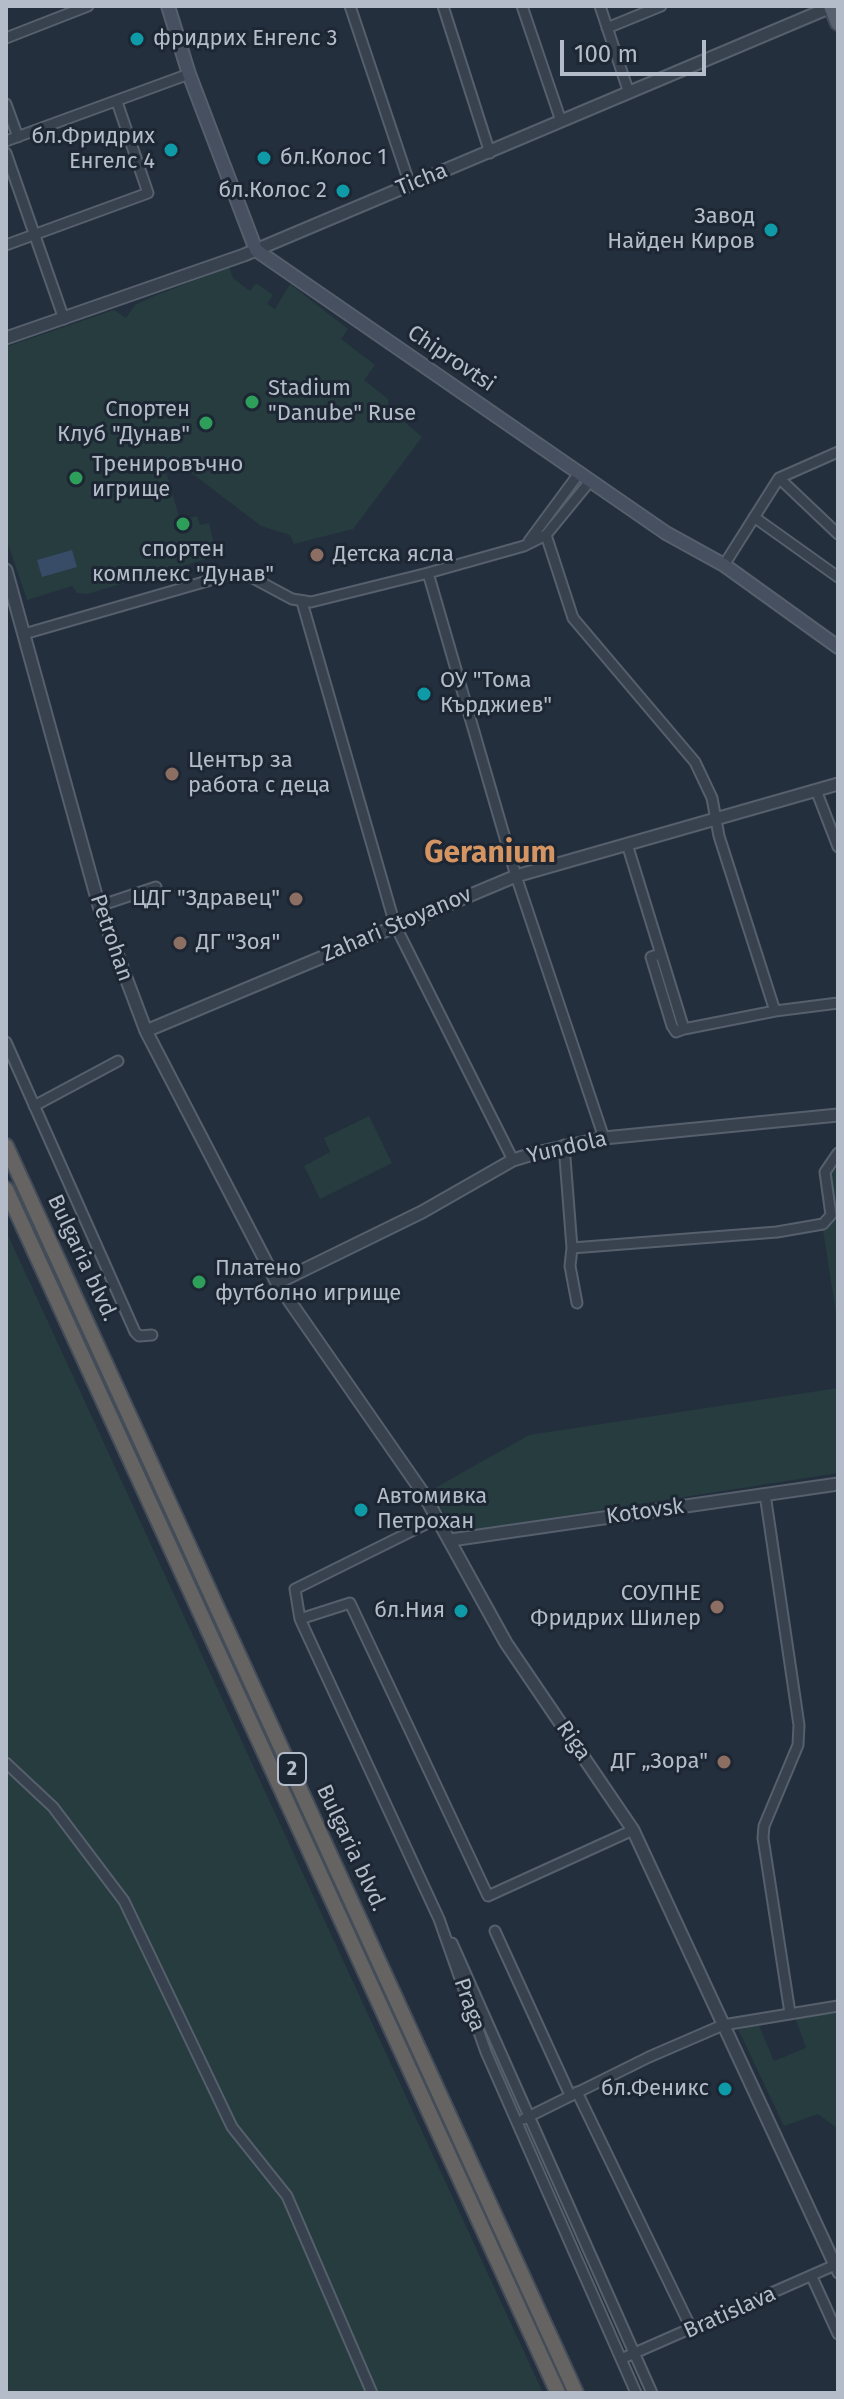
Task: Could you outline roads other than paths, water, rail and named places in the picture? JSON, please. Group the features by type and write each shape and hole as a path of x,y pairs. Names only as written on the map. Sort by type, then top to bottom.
{"highway":[{"name":"Bulgaria blvd.","path":"6,1146 576,2393"},
{"name":"Bulgaria blvd.","path":"6,1189 558,2393"}],"main road":[{"path":"168,6 189,74 256,250"},
{"path":"824,8 838,23"},
{"name":"Chiprovtsi","path":"256,250 666,533 724,565 838,647"}],"street":[{"path":"6,38 88,6"},
{"path":"350,6 410,185"},
{"path":"443,6 490,153"},
{"path":"522,6 561,121"},
{"path":"600,6 629,93"},
{"path":"607,28 661,6"},
{"name":"Ticha","path":"6,338 256,250 490,153 824,8"},
{"path":"6,141 189,74"},
{"path":"6,245 148,193 117,102"},
{"path":"6,104 18,137"},
{"path":"6,153 64,319"},
{"path":"724,565 779,478 838,452"},
{"path":"24,634 235,573 251,577 302,602 327,599 524,546 546,535 585,476"},
{"path":"524,546 585,476"},
{"path":"779,478 838,534"},
{"path":"754,517 836,572"},
{"path":"546,535 573,618 695,762 712,798 715,818 775,1011"},
{"name":"Petrohan","path":"6,570 99,906 146,1031 277,1283"},
{"path":"428,573 516,876 604,1138"},
{"path":"302,602 395,925 513,1160"},
{"name":"Zahari Stoyanov","path":"146,1031 516,876 838,784"},
{"path":"816,790 838,847"},
{"path":"627,844 684,1029 775,1011 838,1003"},
{"path":"99,906 156,887"},
{"path":"6,1042 135,1332 139,1336 152,1335"},
{"path":"34,1106 118,1061"},
{"name":"Yundola","path":"277,1283 422,1212 513,1160 564,1145 604,1138 838,1115"},
{"path":"564,1145 572,1248 570,1266 577,1303"},
{"path":"572,1248 777,1232 823,1224 831,1215 825,1172 838,1153"},
{"name":"Riga","path":"277,1283 438,1518 506,1643 633,1830 837,2267"},
{"name":"Kotovsk","path":"451,1540 838,1484"},
{"path":"765,1494 799,1725 793,1758 764,1826 763,1838 790,2013"},
{"path":"438,1518 295,1589 300,1619 350,1603 488,1896 633,1830"},
{"name":"Praga","path":"300,1619 439,1919 486,2052 636,2393"},
{"path":"6,1763 53,1807 124,1901 232,2127 287,2196 372,2393"},
{"path":"439,1919 458,1954 652,2393"},
{"path":"495,1931 692,2330"},
{"path":"516,2124 573,2093 723,2025 838,2006"},
{"name":"Bratislava","path":"621,2359 837,2267"},
{"path":"812,2277 838,2334"}],"water":[{"path":"72,550 77,567 42,577 37,560"}],"place":[{"name":"фридрих Енгелс 3","path":"137,39"},
{"name":"бл.Фридрих Енгелс 4","path":"171,150"},
{"name":"бл.Колос 1","path":"264,158"},
{"name":"бл.Колос 2","path":"343,191"},
{"name":"Завод Найден Киров","path":"771,230"},
{"name":"Stadium \"Danube\" Ruse","path":"252,402"},
{"name":"Спортен Клуб \"Дунав\"","path":"206,423"},
{"name":"Тренировъчно игрище","path":"76,478"},
{"name":"спортен комплекс \"Дунав\"","path":"183,524"},
{"name":"Детска ясла","path":"317,555"},
{"name":"ОУ \"Тома Кърджиев\"","path":"424,694"},
{"name":"Център за работа с деца","path":"172,774"},
{"name":"ЦДГ \"Здравец\"","path":"296,899"},
{"name":"ДГ \"Зоя\"","path":"180,943"},
{"name":"Платено футболно игрище","path":"199,1282"},
{"name":"Автомивка Петрохан","path":"361,1510"},
{"name":"СОУПНЕ Фридрих Шилер","path":"717,1607"},
{"name":"бл.Ния","path":"461,1611"},
{"name":"ДГ „Зора\"","path":"724,1762"},
{"name":"бл.Феникс","path":"725,2089"}],"district":[{"name":"Geranium","path":"490,854"}]}
